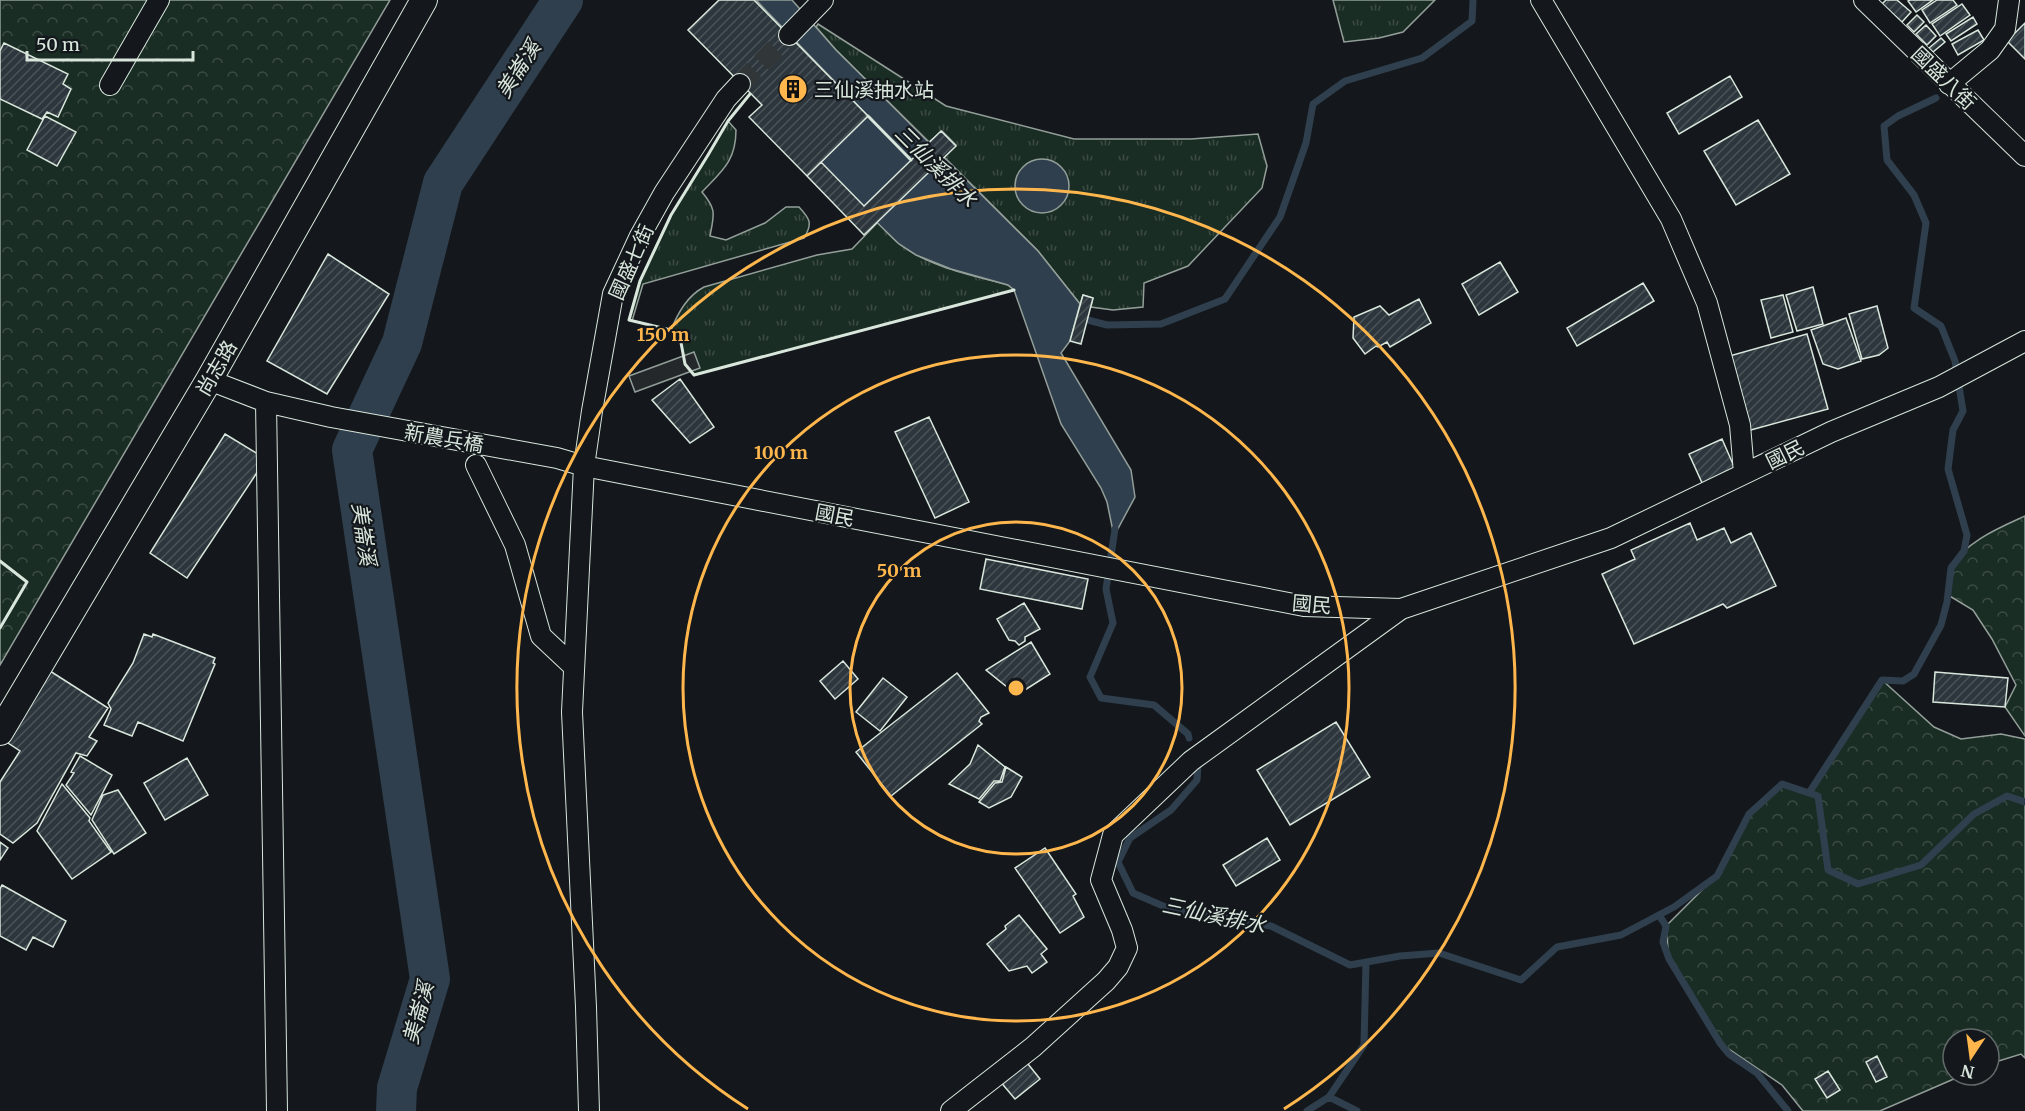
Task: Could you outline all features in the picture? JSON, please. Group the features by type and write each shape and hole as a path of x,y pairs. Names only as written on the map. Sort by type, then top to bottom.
{"street":[{"path":"110,85 159,0"},
{"name":"尚志路","path":"0,732 209,380 424,0"},
{"path":"789,35 823,0"},
{"path":"1541,0 1671,219 1707,303 1740,425 1744,473"},
{"name":"國盛八街","path":"1863,0 2025,156"},
{"path":"1949,84 1990,50 2005,29 2009,0"},
{"name":"國盛七街","path":"589,1111 572,712 584,466 601,356 614,294 640,236 664,193 726,99 740,84"},
{"name":"國民","path":"557,458 584,466 1304,606 1401,609 1611,538 1831,432 1939,387 2025,341"},
{"name":"新農兵橋","path":"209,380 266,402 331,417 557,458"},
{"path":"266,402 277,1111"},
{"path":"476,465 515,544 541,636 573,666"},
{"path":"951,1111 1033,1047 1106,981 1118,967 1127,948 1101,880 1113,835 1191,761 1401,609"}],"green space":[{"path":"0,0 390,0 0,665"},
{"path":"1333,0 1435,0 1403,32 1379,38 1344,42"},
{"path":"818,24 946,106 1074,139 1191,139 1258,134 1267,166 1262,188 1188,266 1144,283 1143,307 1113,310 1091,307 1093,298 1083,295 1080,304 1038,251 944,157 956,145 942,131 929,142 836,50 816,27"},
{"path":"728,121 736,130 734,150 726,165 702,192 713,212 710,236 726,240 765,223 786,207 799,207 806,215 809,221 807,233 804,238 643,284 632,321 629,320 640,281 671,215"},
{"path":"878,222 898,243 926,260 1008,285 1014,290 694,375 685,364 679,332 671,330 684,306 698,291 704,287 817,255 852,249"},
{"path":"2025,516 2025,736 2005,707 2016,685 1992,639 1973,610 1948,595 1951,570 1965,550 1984,536"},
{"path":"1882,680 1934,727 1961,739 2001,734 2025,739 2025,1058 2021,1054 2001,1060 2001,1027 1941,1027 1941,1085 1880,1111 1803,1111 1782,1085 1720,1043 1669,959 1666,926 1716,876 1749,814 1782,784 1810,793"}],"shaded area":[{"path":"694,352 700,368 635,392 629,376"}],"water":[{"path":"756,0 792,0 836,50 1038,251 1080,304 1070,341 1061,353 1131,470 1135,497 1114,536 1107,502 1101,488 1061,424 1014,290 1008,285 951,269 916,255 899,244 818,165 868,116"},
{"path":"1042,159 1052,161 1061,167 1067,176 1069,186 1067,196 1061,205 1052,211 1042,213 1032,211 1023,205 1017,196 1015,186 1017,176 1023,167 1032,161"}],"building":[{"name":"三仙溪抽水站","path":"719,0 754,0 868,116 807,176 749,117 762,105 688,30"},
{"path":"1886,0 1897,0 1911,12 1902,22 1882,4"},
{"path":"1933,0 1916,12 1908,1"},
{"path":"1937,0 1953,0 1957,5 1930,23 1922,10"},
{"path":"1962,4 1970,15 1940,36 1932,24"},
{"path":"1917,15 1924,22 1914,32 1907,25"},
{"path":"1973,17 1977,24 1951,41 1946,34"},
{"path":"2025,23 2025,59 2007,41"},
{"path":"1926,25 1936,36 1927,45 1916,34"},
{"path":"1978,30 1984,40 1958,55 1952,44"},
{"path":"1941,38 1945,42 1933,52 1929,48"},
{"path":"4,43 68,74 63,84 71,89 58,117 47,112 42,119 0,99 0,51"},
{"path":"1730,76 1742,97 1679,134 1667,113"},
{"path":"45,116 76,132 57,166 27,150"},
{"path":"1758,120 1790,174 1736,205 1704,151"},
{"path":"941,131 956,146 864,235 807,176 821,162 864,206"},
{"path":"328,254 389,294 327,394 267,361"},
{"path":"1500,262 1518,292 1479,315 1462,284"},
{"path":"1643,283 1654,301 1577,346 1567,328"},
{"path":"1813,287 1823,324 1797,331 1786,295"},
{"path":"1083,295 1093,298 1081,344 1070,341"},
{"path":"1783,295 1793,332 1771,338 1761,300"},
{"path":"1419,299 1431,323 1390,347 1387,342 1365,354 1353,338 1354,317 1380,306 1389,315"},
{"path":"1877,306 1888,348 1879,355 1862,359 1849,314"},
{"path":"1846,318 1861,361 1838,369 1823,364 1811,330"},
{"path":"1807,334 1828,409 1747,431 1726,357"},
{"path":"680,379 714,427 690,443 652,400"},
{"path":"929,417 969,502 935,518 895,432"},
{"path":"225,434 266,459 187,578 150,553"},
{"path":"1722,439 1736,471 1703,485 1689,454"},
{"path":"1690,523 1697,540 1724,528 1731,543 1751,533 1776,586 1727,608 1723,604 1634,644 1602,574 1635,559 1631,550"},
{"path":"986,559 1088,579 1082,609 980,589"},
{"path":"1024,603 1040,629 1025,637 1025,641 1019,645 1009,640 997,619"},
{"path":"144,634 152,637 153,634 215,658 213,663 215,664 183,741 138,722 132,736 104,725 111,709 108,703 133,663"},
{"path":"1031,642 1050,674 1017,695 986,670"},
{"path":"843,661 858,679 835,699 820,681"},
{"path":"50,671 108,708 89,737 97,741 87,756 76,753 37,823 13,843 0,834 0,782 20,751 5,741"},
{"path":"1935,672 2008,678 2005,707 1933,702"},
{"path":"957,673 989,713 981,717 979,721 982,724 891,796 856,752"},
{"path":"883,678 907,697 880,731 856,712"},
{"path":"1336,722 1370,777 1290,825 1257,770"},
{"path":"978,745 1005,767 1000,781 994,781 979,799 949,784 970,764"},
{"path":"80,756 112,775 91,815 66,785 74,773 71,772"},
{"path":"187,758 208,795 165,820 144,783"},
{"path":"1006,767 1022,777 1011,797 989,808 979,802 995,783 1002,782"},
{"path":"62,784 90,818 89,821 111,852 72,879 37,831"},
{"path":"118,790 146,833 114,854 92,820 103,795"},
{"path":"1267,838 1280,860 1236,886 1223,865"},
{"path":"0,842 8,848 0,860"},
{"path":"1045,848 1076,894 1073,896 1084,917 1060,933 1015,868"},
{"path":"2,885 66,921 53,947 33,937 26,950 0,936 0,889"},
{"path":"1019,915 1047,949 1041,954 1047,962 1032,973 1027,966 1009,971 987,944"},
{"path":"1877,1056 1887,1077 1876,1082 1866,1062"},
{"path":"1024,1059 1040,1079 1015,1099 999,1080"},
{"path":"1828,1071 1840,1090 1827,1098 1815,1079"}],"waterway":[{"name":"美崙溪","path":"396,1111 397,1088 430,979 352,450 402,343 443,183 563,0"},
{"name":"三仙溪排水","path":"1080,318 1107,325 1161,324 1225,299 1280,217 1306,143 1313,104 1345,81 1422,58 1472,21 1473,0"},
{"path":"1809,793 1882,680 1903,681 1914,674 1941,625 1947,602 1951,568 1964,551 1967,535 1948,469 1953,430 1963,411 1955,361 1941,326 1914,308 1926,223 1914,195 1887,160 1884,126 1898,116 1936,98"},
{"name":"三仙溪排水","path":"1115,529 1106,589 1113,623 1090,677 1101,698 1154,705 1188,734 1189,738"},
{"name":"三仙溪排水","path":"1198,765 1197,780 1171,810 1130,838 1118,862 1133,893 1170,909 1271,926 1350,965 1400,956 1439,953 1521,980 1557,947 1621,935 1674,907 1717,876 1749,814 1782,784 1818,796 1828,870 1858,884 1921,865 1974,814 2007,796 2025,802"},
{"path":"1659,915 1666,926 1663,942 1669,959 1720,1043 1729,1054 1757,1073 1788,1111"},
{"path":"1307,1111 1329,1097 1364,1045 1366,962"},
{"path":"1329,1097 1357,1111"}],"tunnel":[{"path":"740,84 789,35"}],"wall":[{"path":"750,94 728,121 671,215 640,281 629,320 679,332 685,364 694,375 1014,290"},
{"path":"868,116 911,160"},
{"path":"0,561 27,582 0,628"}],"place":[{"name":"三仙溪抽水站","path":"793,89"}]}
